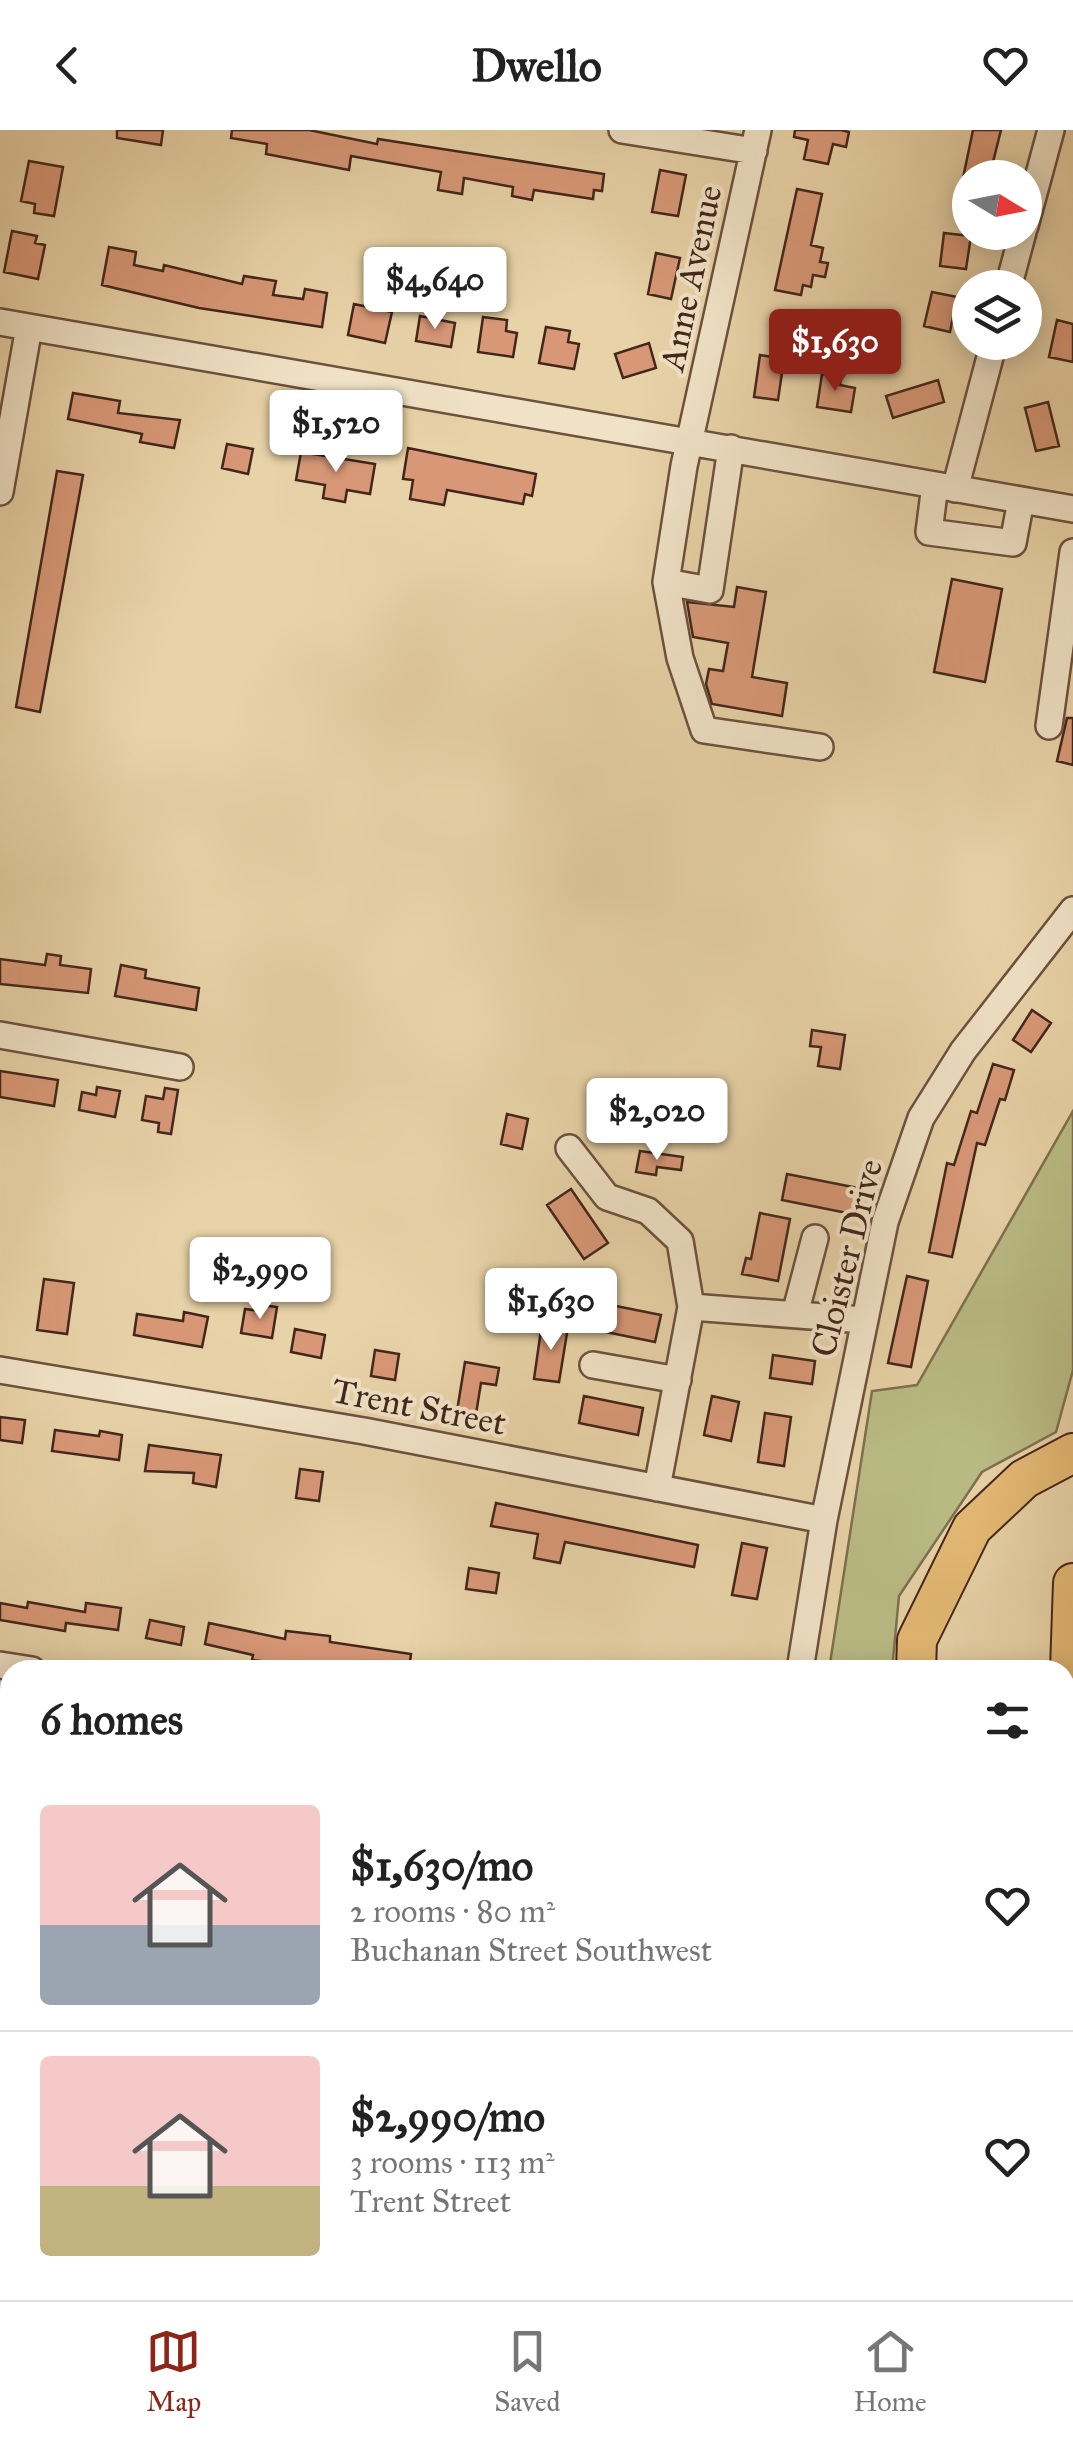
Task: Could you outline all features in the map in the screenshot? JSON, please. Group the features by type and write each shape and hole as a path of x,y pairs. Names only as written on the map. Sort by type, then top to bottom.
{"highway":[{"path":"917,1660 918,1640 972,1528 1024,1479 1073,1453"},
{"path":"1070,1660 1073,1583"}],"street":[{"path":"622,130 756,141"},
{"path":"1042,163 1051,130"},
{"name":"Anne Avenue","path":"666,582 691,440 756,141"},
{"path":"0,322 1073,509"},
{"path":"0,492 28,328"},
{"path":"988,360 928,532 1013,543 1021,500"},
{"path":"731,448 710,590 666,582 680,658 704,730 820,747"},
{"path":"1049,726 1073,552"},
{"name":"Cloister Drive","path":"802,1660 824,1520 884,1222 921,1118 963,1051 1073,910"},
{"path":"0,1036 180,1067"},
{"path":"569,1148 608,1197 648,1212 680,1241 698,1306 678,1380 657,1488"},
{"path":"795,1314 815,1238"},
{"path":"698,1306 864,1320"},
{"path":"592,1365 678,1380"},
{"name":"Trent Street","path":"0,1370 364,1432 824,1520"}],"green space":[{"path":"1073,1111 1073,1370 1056,1432 982,1472 899,1596 893,1660 831,1660 872,1391 917,1385"}],"building":[{"path":"117,130 163,130 161,145 117,138"},
{"path":"232,130 309,130 377,144 378,139 604,174 602,191 594,190 593,199 534,190 532,200 512,196 513,187 464,178 462,194 438,190 441,172 351,156 349,170 266,154 267,144 231,138"},
{"path":"795,130 849,132 846,147 833,144 828,164 804,159 808,140 794,137"},
{"path":"973,130 1001,130 994,160 967,160"},
{"path":"29,161 63,167 54,216 34,213 35,204 21,201"},
{"path":"660,170 686,175 678,216 652,212"},
{"path":"797,189 822,194 811,245 823,248 820,262 828,263 825,277 813,275 811,287 803,285 801,295 775,290"},
{"path":"12,231 37,236 35,243 45,245 38,279 4,272"},
{"path":"944,233 952,234 952,250 969,250 966,269 940,266"},
{"path":"109,247 136,252 134,265 163,271 164,265 242,284 244,276 276,281 273,295 303,299 305,289 327,293 322,327 199,308 102,285"},
{"path":"656,253 680,258 671,299 648,294"},
{"path":"932,292 952,296 950,332 924,326"},
{"path":"354,304 392,312 385,343 348,335"},
{"path":"420,316 455,323 451,347 416,341"},
{"path":"483,317 507,320 506,331 517,333 513,357 478,352"},
{"path":"1057,320 1073,324 1073,362 1049,357"},
{"path":"546,327 570,331 568,342 579,344 574,369 539,363"},
{"path":"649,343 656,368 623,378 615,354"},
{"path":"760,355 784,359 778,400 754,397"},
{"path":"822,374 841,377 840,385 855,388 851,412 817,407"},
{"path":"938,380 944,402 893,418 886,396"},
{"path":"73,393 120,401 118,413 180,420 174,448 140,442 142,434 68,419"},
{"path":"1048,402 1059,446 1036,451 1025,408"},
{"path":"227,444 253,449 248,474 222,468"},
{"path":"408,448 536,474 532,496 525,494 523,504 447,490 444,505 410,499 413,480 403,479"},
{"path":"301,452 375,464 370,494 347,490 345,502 323,498 325,485 296,480"},
{"path":"57,471 83,475 40,712 16,707"},
{"path":"952,579 1002,589 985,682 934,672"},
{"path":"737,587 766,592 752,677 787,683 782,716 712,704 706,684 709,669 723,671 728,643 693,637 687,602 734,607"},
{"path":"1067,718 1073,718 1073,765 1057,761"},
{"path":"47,954 61,956 60,965 91,969 88,993 0,984 0,959 45,965"},
{"path":"121,965 146,970 145,978 199,988 196,1010 115,996"},
{"path":"1032,1010 1051,1023 1031,1052 1013,1040"},
{"path":"812,1030 845,1035 840,1069 818,1066 821,1047 810,1046"},
{"path":"993,1064 1014,1070 985,1145 977,1143 952,1257 929,1252 947,1163 954,1165 971,1111 977,1113"},
{"path":"0,1071 58,1080 54,1106 0,1097"},
{"path":"97,1087 120,1091 115,1117 79,1110 82,1092 96,1095"},
{"path":"165,1088 178,1090 171,1134 158,1132 159,1123 142,1120 146,1096 163,1099"},
{"path":"507,1114 528,1119 522,1149 501,1144"},
{"path":"640,1151 683,1157 681,1170 657,1167 656,1175 636,1172"},
{"path":"787,1174 858,1188 852,1214 782,1200"},
{"path":"571,1189 608,1243 584,1259 547,1205"},
{"path":"760,1213 790,1219 778,1281 742,1274 746,1258 751,1259"},
{"path":"907,1276 928,1281 911,1367 888,1363"},
{"path":"44,1279 74,1283 67,1334 37,1330"},
{"path":"601,1303 661,1315 655,1342 596,1330"},
{"path":"261,1305 277,1307 272,1338 241,1333 245,1309 260,1311"},
{"path":"184,1312 208,1317 202,1347 134,1335 137,1314 183,1321"},
{"path":"542,1323 568,1327 559,1382 534,1379"},
{"path":"295,1329 325,1335 321,1358 291,1352"},
{"path":"375,1350 399,1354 395,1380 371,1376"},
{"path":"773,1355 815,1361 812,1384 770,1378"},
{"path":"465,1362 499,1368 496,1385 481,1383 476,1414 457,1411"},
{"path":"584,1396 643,1408 638,1435 579,1423"},
{"path":"712,1396 739,1402 731,1441 704,1435"},
{"path":"765,1413 791,1417 784,1466 758,1462"},
{"path":"0,1417 25,1420 22,1443 0,1440"},
{"path":"55,1430 122,1435 119,1460 52,1451"},
{"path":"149,1445 221,1455 216,1487 193,1483 194,1473 145,1471"},
{"path":"300,1469 323,1472 319,1501 296,1498"},
{"path":"496,1503 698,1545 694,1567 565,1542 560,1563 534,1558 538,1534 491,1526"},
{"path":"742,1543 767,1548 757,1599 732,1595"},
{"path":"469,1568 499,1573 496,1593 466,1589"},
{"path":"28,1602 85,1612 86,1603 121,1608 118,1630 66,1623 65,1631 0,1620 0,1603 27,1608"},
{"path":"150,1620 184,1627 181,1645 146,1638"},
{"path":"209,1623 285,1639 286,1631 330,1636 330,1642 411,1654 410,1660 252,1660 253,1655 205,1644"}]}
